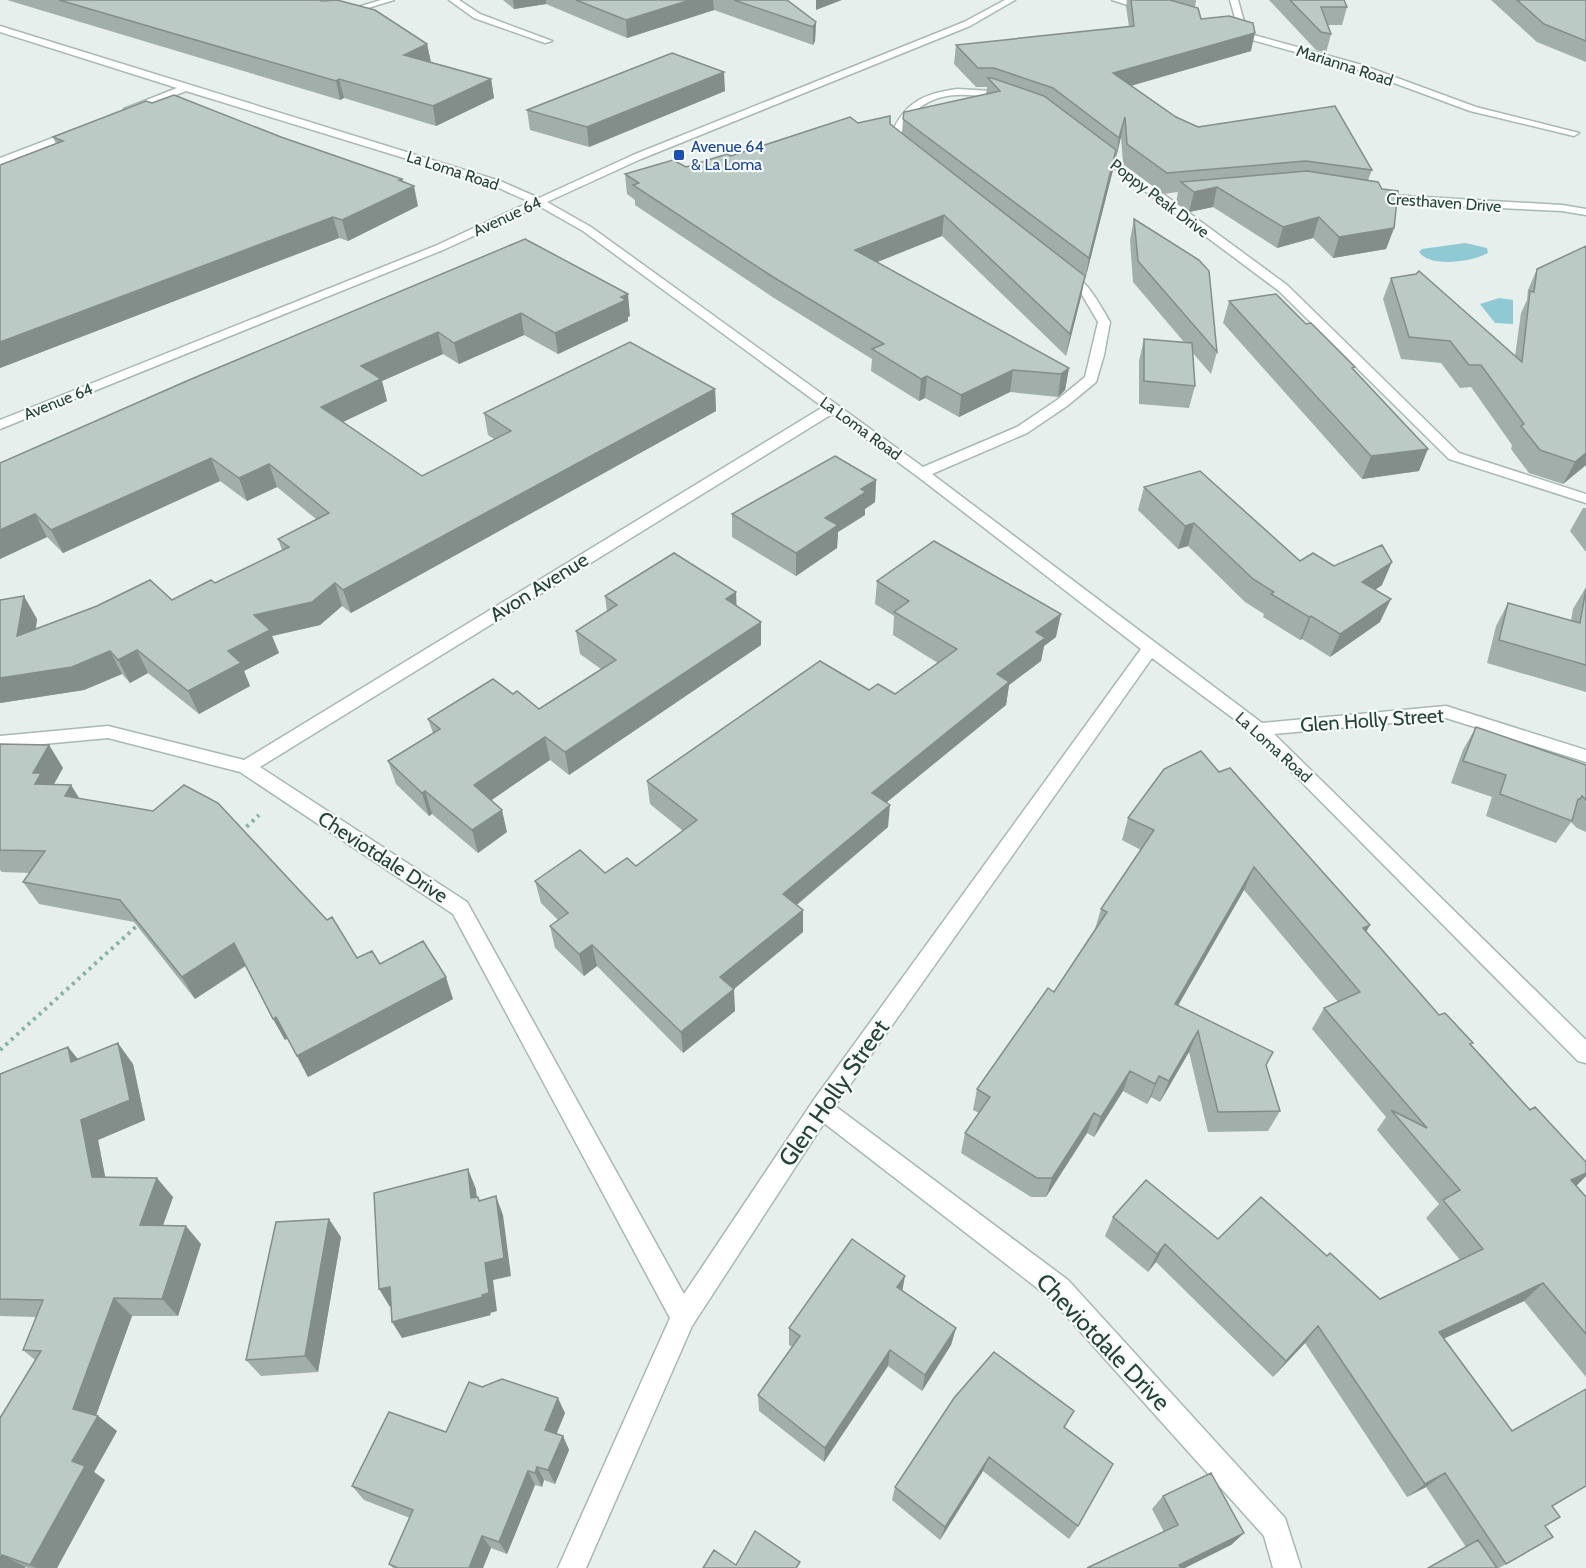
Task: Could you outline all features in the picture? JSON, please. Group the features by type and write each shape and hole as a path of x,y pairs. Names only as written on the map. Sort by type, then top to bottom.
{"street":[{"path":"337,14 390,0"},
{"path":"453,0 477,16 548,41"},
{"name":"Avenue 64","path":"0,425 439,248 637,157 967,24 1011,0"},
{"path":"1116,0 1160,12"},
{"path":"1234,0 1241,25 1238,33"},
{"name":"Marianna Road","path":"1216,27 1359,67 1473,109 1574,133"},
{"name":"La Loma Road","path":"0,29 496,183 537,201 587,229 922,473 1259,729 1586,1054"},
{"path":"118,115 186,88"},
{"path":"913,154 894,140 897,125 909,108 929,98 959,92 991,92 1024,104"},
{"path":"0,162 85,128"},
{"name":"Poppy Peak Drive","path":"1084,140 1160,199 1283,288 1454,456 1586,499"},
{"name":"Cresthaven Drive","path":"1359,195 1394,200 1562,208 1586,212"},
{"path":"1160,199 1181,196"},
{"path":"922,473 1022,430 1062,403 1091,379 1104,322 1086,291 1059,269"},
{"name":"Avon Avenue","path":"246,767 832,408"},
{"name":"Glen Holly Street","path":"572,1568 684,1317 821,1108 1150,648"},
{"name":"Glen Holly Street","path":"1259,729 1446,712 1586,756"},
{"name":"Cheviotdale Drive","path":"0,742 108,732 246,767 460,908 684,1317"},
{"name":"Cheviotdale Drive","path":"821,1108 1059,1289 1275,1528 1287,1568"}],"path":[{"path":"240,833 284,792"},
{"path":"0,1050 142,921"}],"water":[{"path":"1465,243 1487,248 1488,253 1462,261 1441,262 1424,257 1419,252 1422,249"},
{"path":"1499,298 1513,300 1513,324 1495,323 1480,304"}],"building":[{"path":"59,0 337,0 375,10 427,44 404,55 491,79 433,106 339,79 336,81"},
{"path":"576,0 690,0 626,20"},
{"path":"734,0 787,0 816,22 813,27"},
{"path":"1131,0 1170,0 1198,8 1201,19 1229,16 1253,23 1255,33 1113,73 1176,117 1198,127 1335,106 1372,170 1306,161 1167,173 1127,144 1125,117 1119,138 1053,88 994,68 978,68 956,45 1134,26"},
{"path":"1290,0 1344,0 1347,7 1321,7 1331,34 1321,32"},
{"path":"1517,0 1586,0 1586,41 1544,24"},
{"path":"672,53 724,72 587,127 527,110"},
{"path":"988,78 1044,96 1116,150 1089,258 903,119 904,112 1000,91"},
{"path":"174,95 281,137 402,179 399,180 414,186 342,220 333,217 0,342 0,165 63,141 53,137 146,101 152,103"},
{"path":"890,116 890,124 1085,276 1070,334 944,215 855,250 1069,368 1061,374 1013,370 961,395 927,376 921,379 872,349 884,344 773,277 633,185 639,183 625,174 673,160 686,167 727,154 731,156 850,117 858,123"},
{"path":"1307,171 1378,182 1382,189 1398,191 1394,228 1339,237 1319,217 1283,227 1217,187 1194,192 1181,182"},
{"path":"1134,219 1199,260 1209,271 1217,352 1138,261"},
{"path":"525,239 628,294 621,297 626,300 555,333 521,313 454,343 438,332 361,366 381,379 321,407 422,476 511,431 484,413 630,342 715,389 343,590 335,583 312,602 254,615 270,630 228,651 241,663 188,691 137,650 118,660 110,651 72,667 0,678 0,600 24,596 17,636 97,606 150,580 172,600 211,580 215,583 289,547 278,539 329,513 269,464 239,478 211,458 51,530 35,514 0,530 0,463 189,380"},
{"path":"1586,246 1586,453 1575,462 1540,450 1521,426 1524,424 1481,365 1469,365 1450,341 1409,337 1391,278 1416,274 1419,271 1522,362 1530,291 1534,292 1537,269"},
{"path":"1276,294 1306,324 1311,323 1355,367 1352,368 1428,449 1371,456 1229,301"},
{"path":"1144,339 1192,343 1195,386 1144,381"},
{"path":"835,456 876,480 861,489 866,492 825,518 838,525 796,553 732,514"},
{"path":"1200,471 1300,561 1313,553 1334,566 1382,545 1392,562 1362,582 1391,599 1340,634 1271,594 1274,592 1253,579 1194,523 1185,526 1144,487"},
{"path":"934,541 1061,614 1036,632 1045,638 997,674 1009,682 872,793 890,805 783,894 803,910 720,977 734,989 681,1032 592,945 579,954 550,926 568,913 535,881 580,850 605,873 627,858 636,866 697,820 647,781 820,661 869,690 878,684 895,694 957,649 894,612 909,601 877,581"},
{"path":"674,553 736,592 726,599 761,622 565,752 545,737 474,785 502,810 472,830 425,791 422,793 388,761 440,729 428,719 493,679 513,694 517,691 539,709 616,660 576,631 617,605 605,596"},
{"path":"1586,589 1586,665 1499,640 1508,603 1580,623"},
{"path":"1476,727 1586,765 1586,800 1582,796 1578,799 1572,821 1500,794 1506,775 1463,761"},
{"path":"0,744 49,745 33,773 41,773 35,784 71,785 65,796 153,811 184,785 218,803 327,920 332,917 357,958 372,951 380,964 423,941 446,977 297,1056 276,1017 273,1019 234,943 182,977 120,900 23,882 45,851 0,850"},
{"path":"1201,751 1219,772 1230,768 1370,925 1363,928 1439,1015 1445,1013 1530,1110 1535,1107 1586,1162 1586,1173 1571,1180 1586,1197 1586,1334 1543,1283 1439,1332 1512,1431 1586,1389 1586,1486 1552,1506 1560,1517 1545,1526 1553,1537 1506,1564 1445,1473 1425,1484 1318,1326 1286,1361 1165,1244 1157,1254 1113,1217 1146,1180 1218,1239 1261,1197 1327,1256 1330,1253 1380,1299 1483,1249 1443,1200 1460,1190 1391,1110 1427,1128 1324,1008 1360,992 1254,867 1175,1004 1273,1052 1266,1065 1280,1111 1218,1112 1198,1031 1169,1081 1159,1076 1155,1084 1130,1071 1101,1117 1094,1113 1052,1178 1037,1178 965,1133 990,1097 977,1089 1048,988 1054,992 1107,912 1101,909 1154,830 1128,818 1164,769"},
{"path":"118,1043 130,1100 81,1120 92,1177 157,1178 140,1225 186,1226 162,1299 114,1298 73,1409 98,1416 72,1461 85,1466 30,1565 2,1555 0,1559 0,1418 41,1351 23,1350 43,1300 0,1299 0,1074 68,1047 71,1062"},
{"path":"468,1169 471,1198 478,1197 479,1201 496,1196 504,1258 485,1263 489,1293 482,1295 483,1297 392,1322 390,1287 379,1289 374,1193"},
{"path":"329,1219 305,1356 246,1360 276,1222"},
{"path":"852,1239 905,1276 897,1287 956,1328 925,1375 890,1350 825,1448 758,1395 800,1336 789,1328"},
{"path":"994,1352 1074,1411 1064,1427 1113,1464 1078,1526 989,1457 945,1527 895,1487 954,1398"},
{"path":"502,1379 558,1398 545,1430 563,1436 548,1470 537,1467 535,1473 528,1471 499,1542 482,1536 469,1568 398,1568 389,1564 413,1510 352,1486 389,1412 446,1432 469,1382 482,1387"},
{"path":"1211,1473 1244,1533 1179,1565 1181,1568 1087,1568 1178,1525 1163,1496"},
{"path":"755,1531 800,1562 796,1568 703,1568 714,1550 736,1565"},
{"path":"1478,1540 1497,1568 1428,1568"}],"place":[{"name":"Avenue 64 & La Loma","path":"679,155"}]}
